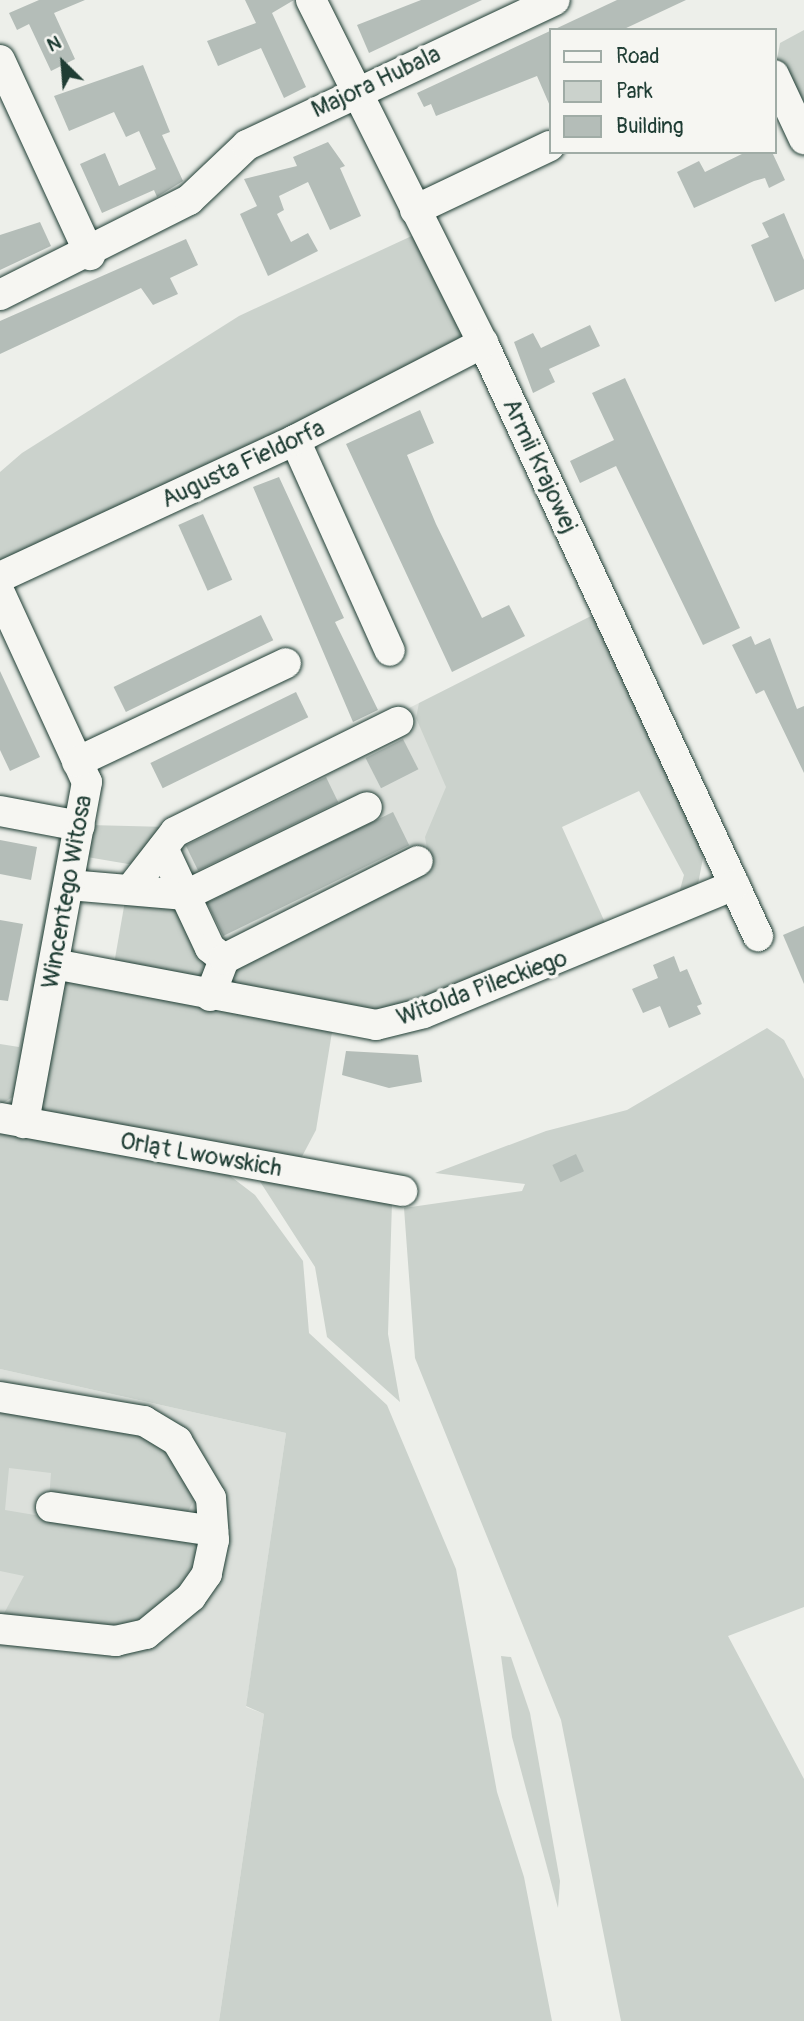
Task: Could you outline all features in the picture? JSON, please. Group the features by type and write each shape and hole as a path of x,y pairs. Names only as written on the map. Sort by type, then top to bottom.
{"street":[{"name":"Armii Krajowej","path":"311,0 354,91 483,343 758,936"},
{"name":"Majora Hubala","path":"0,295 90,255 189,200 247,145 354,91 555,0"},
{"path":"0,60 90,255"},
{"path":"776,79 804,139"},
{"path":"415,209 548,147"},
{"name":"Augusta Fieldorfa","path":"0,578 295,440 483,343"},
{"path":"295,440 390,651"},
{"name":"Wincentego Witosa","path":"0,593 87,782 54,964 12,1121"},
{"path":"77,762 286,663"},
{"path":"131,890 175,832 398,722"},
{"path":"69,885 186,895 367,807"},
{"path":"0,811 80,826"},
{"path":"163,848 210,948 223,960"},
{"path":"210,996 223,960 418,861"},
{"name":"Witolda Pileckiego","path":"54,964 356,1024 399,1022 735,885"},
{"name":"Orląt Lwowskich","path":"12,1121 401,1191"},
{"path":"0,1397 144,1421 177,1441 211,1498 213,1531 207,1574 191,1597 146,1634 116,1641 0,1629"},
{"path":"51,1507 213,1531"}],"shaded area":[{"path":"419,703 488,839 239,966 170,830"},
{"path":"0,1369 286,1433 246,1707 264,1714 219,2021 0,2021"}],"green space":[{"path":"804,30 804,112 776,64 780,43"},
{"path":"416,234 462,333 450,351 0,563 0,472 22,453 239,316"},
{"path":"595,614 704,853 698,884 678,897 684,875 639,791 562,827 607,927 418,1004 360,1011 227,989 231,965 430,867 425,837 446,787 416,718 419,703"},
{"path":"89,825 168,827 134,865 87,857"},
{"path":"59,835 63,836 16,1095 0,1105 0,1044 19,1047"},
{"path":"126,895 165,898 190,915 215,969 209,982 113,970"},
{"path":"67,979 333,1026 316,1130 297,1166 46,1119 40,1103 60,986"},
{"path":"767,1028 784,1040 804,1079 804,1607 728,1636 804,1779 804,2021 621,2021 561,1720 415,1358 404,1208 522,1191 525,1184 435,1173 546,1131 627,1110"},
{"path":"0,1130 225,1172 255,1195 303,1261 309,1333 387,1405 456,1569 497,1792 524,1877 552,2021 219,2021 264,1714 246,1706 286,1433 0,1369"},
{"path":"259,1180 392,1202 388,1334 400,1402 327,1337 315,1267"},
{"path":"0,1403 169,1442 198,1493 185,1517 49,1499 51,1473 9,1468 5,1510 190,1541 198,1553 189,1587 135,1628 1,1619 24,1576 0,1571"},
{"path":"501,1656 511,1657 530,1713 560,1881 558,1908 512,1737"}],"building":[{"path":"39,0 85,0 54,13 75,59 51,71 29,24 17,30 9,13"},
{"path":"245,0 294,0 272,13 306,87 284,98 261,48 218,66 207,41 256,23"},
{"path":"421,0 482,0 369,53 357,25"},
{"path":"617,0 686,0 626,28 557,28"},
{"path":"548,32 548,101 537,76 436,116 431,104 424,107 417,93"},
{"path":"143,65 170,132 162,135 183,181 157,197 154,190 102,213 80,164 105,153 119,186 156,169 139,131 126,137 114,112 69,131 54,96"},
{"path":"328,142 345,166 340,168 361,216 330,230 308,182 279,196 284,210 277,214 291,242 308,233 318,251 268,276 240,214 257,206 244,179 297,166 293,157"},
{"path":"742,154 773,154 785,180 769,188 765,178 754,181 694,208 677,172 699,161 705,172"},
{"path":"784,213 804,260 804,289 775,302 751,245 769,237 762,223"},
{"path":"40,222 51,246 0,270 0,235"},
{"path":"186,239 198,265 170,278 178,294 153,305 141,288 0,354 0,321"},
{"path":"590,325 600,346 549,369 555,382 533,393 514,342 533,333 541,348"},
{"path":"625,378 740,628 703,645 616,466 580,483 570,461 614,440 592,393"},
{"path":"420,410 434,443 407,455 436,524 482,618 509,605 525,636 452,672 346,444"},
{"path":"279,477 344,618 335,622 378,710 353,722 253,487"},
{"path":"203,514 232,580 208,591 178,525"},
{"path":"261,615 273,640 126,712 114,687"},
{"path":"751,636 755,645 770,638 797,709 804,706 804,773 764,690 756,694 732,645"},
{"path":"0,671 40,757 10,771 0,750"},
{"path":"296,692 308,717 163,788 150,763"},
{"path":"403,739 418,769 381,788 366,758"},
{"path":"326,777 338,802 198,871 186,845"},
{"path":"393,812 409,845 223,936 207,903"},
{"path":"0,840 37,847 31,880 0,874"},
{"path":"0,920 23,924 8,1001 0,1000"},
{"path":"804,926 804,984 783,935"},
{"path":"674,956 680,972 687,969 702,1004 697,1006 701,1014 669,1028 660,1006 643,1013 632,989 658,978 653,965"},
{"path":"346,1051 418,1055 422,1082 389,1088 342,1075"},
{"path":"576,1154 584,1171 560,1182 552,1165"}]}
